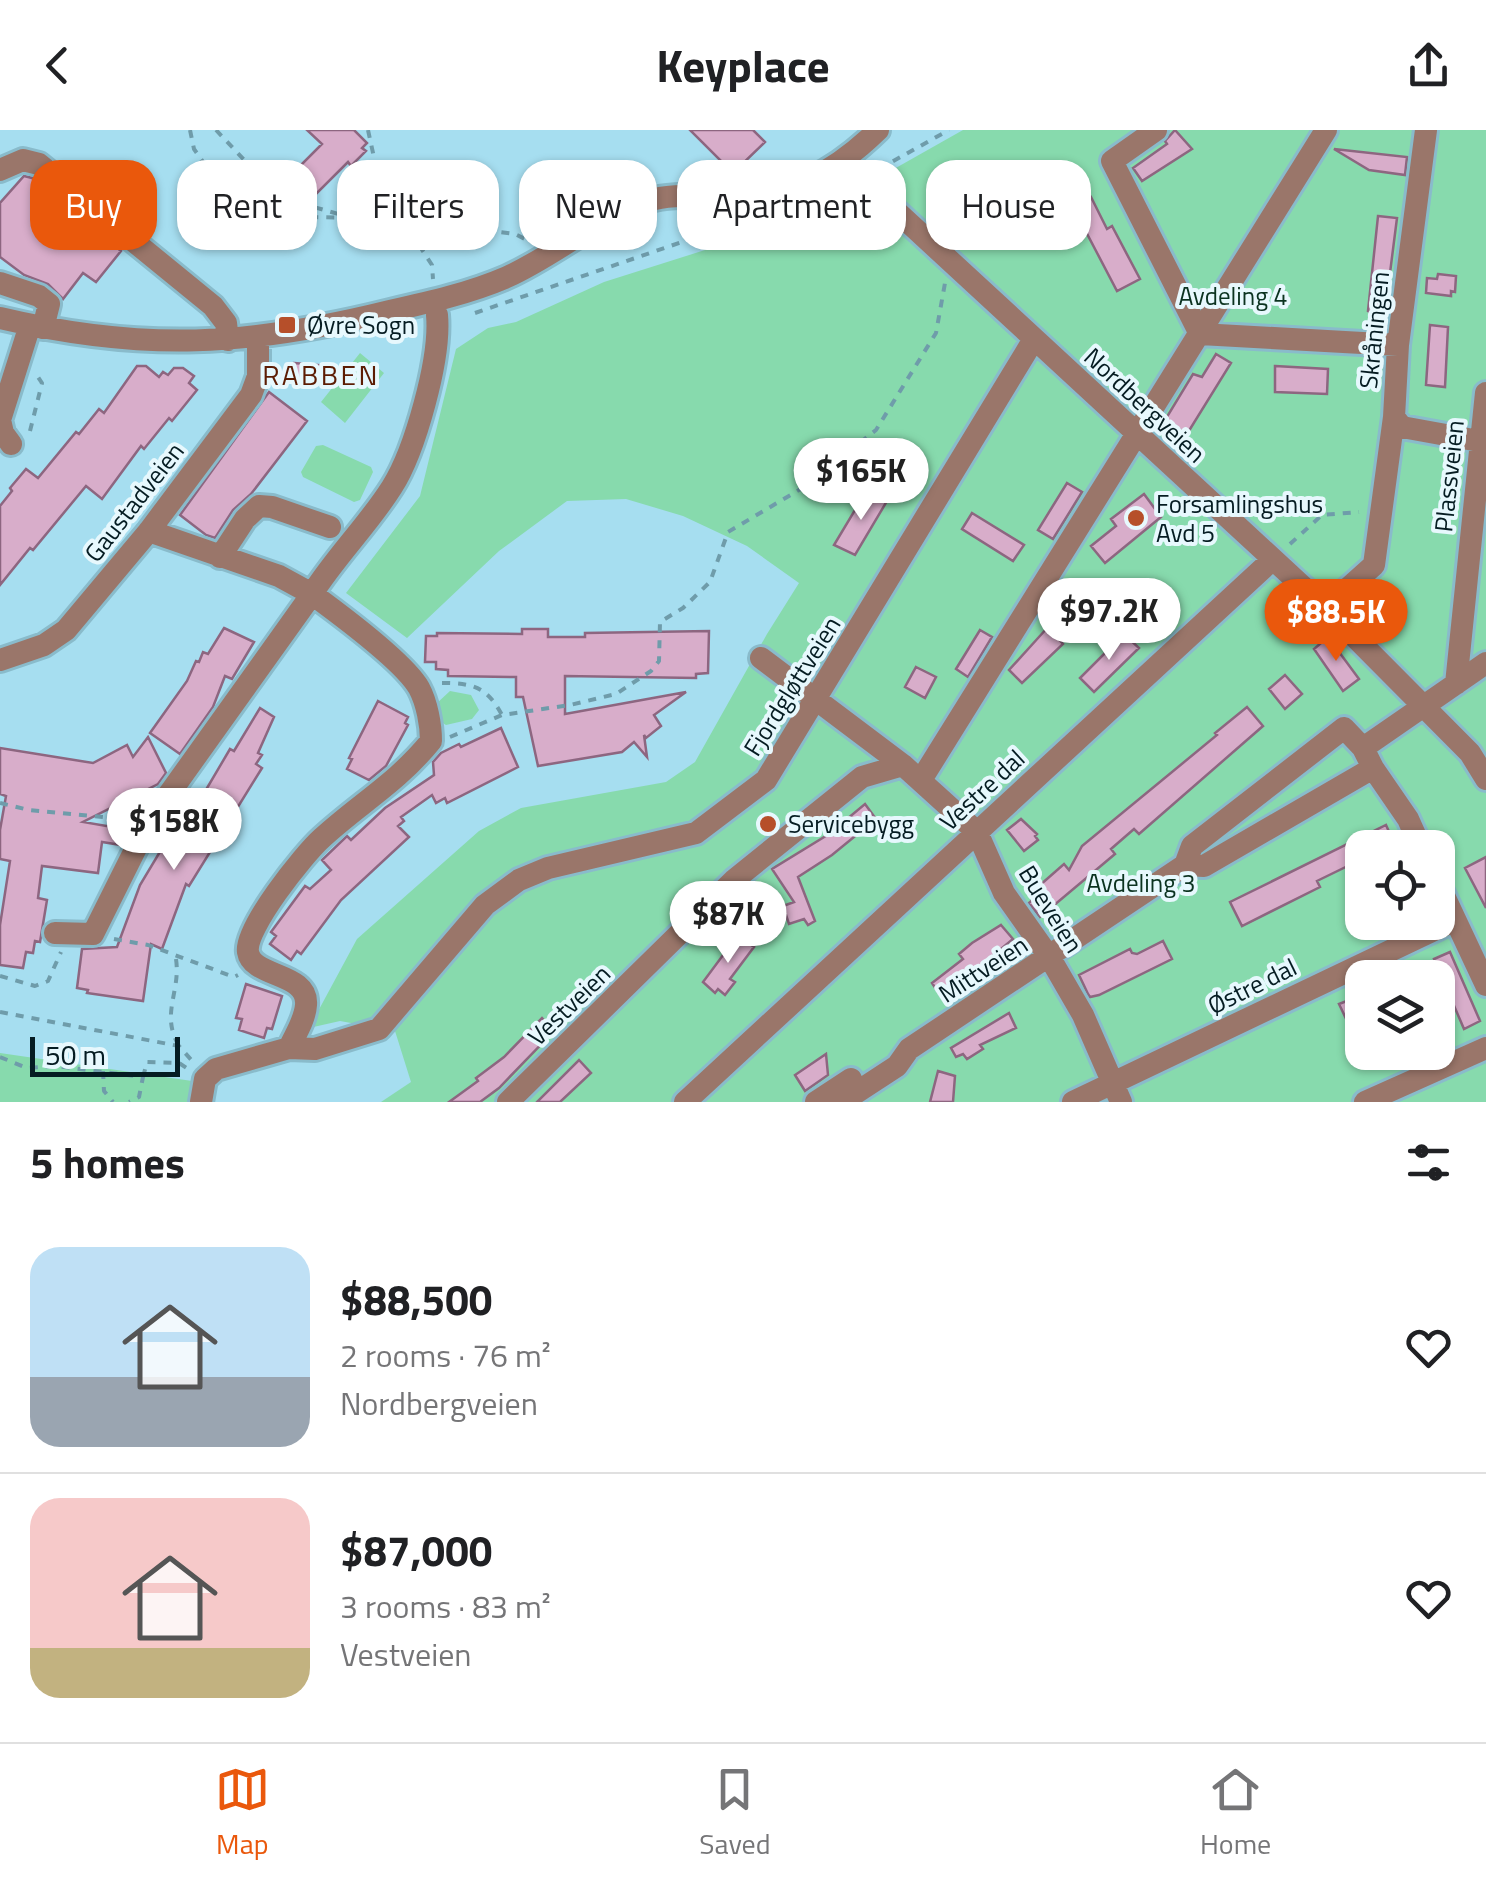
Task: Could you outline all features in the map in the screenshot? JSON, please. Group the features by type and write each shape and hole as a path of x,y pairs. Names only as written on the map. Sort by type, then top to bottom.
{"street":[{"path":"858,160 878,130"},
{"path":"1156,130 1112,161 1200,334"},
{"path":"912,772 1138,436 1326,130"},
{"name":"Skråningen","path":"1326,608 1374,565 1426,130"},
{"path":"0,170 23,160 39,164 213,306 226,323 228,340"},
{"path":"0,318 150,342 228,340 435,308 550,255 588,229 652,200 677,196"},
{"name":"Nordbergveien","path":"906,220 1326,608 1470,753 1486,779"},
{"path":"0,283 39,296 49,304 21,357 0,420 3,433 20,438"},
{"path":"72,934 393,486 411,445 435,359 435,308"},
{"path":"1200,334 1398,345"},
{"name":"Gaustadveien","path":"0,660 44,644 66,630 149,531 251,395 258,376 258,336"},
{"name":"Fjordgløttveien","path":"289,1048 315,1049 379,1029 484,905 519,880 548,868 696,833 766,780 1034,339"},
{"name":"Plassveien","path":"1456,684 1486,393"},
{"name":"Skråningen","path":"1394,417 1402,427 1479,441"},
{"path":"220,557 259,506 330,527"},
{"path":"149,531 279,576 312,594 364,634 418,687 428,715 430,741 398,779 306,854 256,924 247,948 255,965 289,981 306,998 302,1020 289,1048 216,1070 203,1090"},
{"name":"Vestre dal","path":"685,1102 1272,559"},
{"name":"Bueveien","path":"761,658 912,772 977,832 1004,893 1050,958 1118,1092"},
{"name":"Mittveien","path":"1185,865 1204,866 1368,758 1425,705 1486,663"},
{"name":"Mittveien","path":"816,1102 890,1054 909,1049 1185,865 1192,846 1344,728 1368,758"},
{"path":"1368,758 1413,830"},
{"name":"Vestveien","path":"508,1102 734,880 862,777 912,772"},
{"path":"1455,920 1486,984"},
{"name":"Østre dal","path":"1073,1102 1118,1092 1416,940"},
{"path":"1365,1102 1486,1048"},
{"name":"Mittveien","path":"842,1102 897,1066 909,1049"}],"path":[{"path":"190,130 194,149 220,186 312,217 337,219"},
{"path":"216,130 265,182 296,202 337,214"},
{"path":"368,130 374,160"},
{"path":"876,160 949,130"},
{"path":"499,232 515,234 550,255"},
{"path":"422,250 432,265 435,308 464,315 490,310 677,242"},
{"path":"430,741 451,737 502,715 608,697 640,678 659,660 660,622 683,608 710,582 728,532 804,486 876,430 936,334 953,264"},
{"path":"20,438 42,383 21,357"},
{"path":"1272,559 1322,516 1379,511"},
{"path":"418,687 469,683 492,698 502,715"},
{"path":"0,803 29,810 150,822"},
{"path":"0,976 35,986 48,982 72,934 148,946 234,977 255,965"},
{"path":"176,957 178,971 170,1032 203,1090"},
{"path":"0,1012 179,1046"},
{"path":"0,1057 27,1068 142,1077"},
{"path":"128,1102 139,1098 147,1062 179,1063 203,1090"},
{"path":"103,1071 104,1091 113,1102"}],"green space":[{"path":"963,130 1486,130 1486,1102 381,1102 411,1082 395,1031 340,1021 309,1028 357,939 479,831 521,808 666,782 695,762 799,583 747,546 683,516 626,499 567,501 499,551 407,638 346,593 420,496 456,349 488,328 516,322 604,282 705,250 906,250 906,162"},
{"path":"360,353 384,373 345,423 321,402"},
{"path":"323,445 371,467 373,472 360,500 354,502 303,477 301,472 316,446"},
{"path":"450,691 471,695 479,710 472,719 446,725 438,720 436,704"},
{"path":"0,1053 199,1082 195,1102 0,1102"}],"building":[{"path":"307,130 354,130 367,143 362,148 366,151 357,160 337,160 337,173 317,193 317,160 306,160 322,144"},
{"path":"690,130 753,130 765,142 746,160 720,160"},
{"path":"1175,130 1192,149 1142,181 1133,168 1167,144 1165,141"},
{"path":"1334,149 1407,157 1405,175 1369,170"},
{"path":"24,176 30,178 30,250 121,251 96,282 83,273 63,299 48,284 24,275 0,257 0,203"},
{"path":"1091,197 1107,229 1112,226 1140,279 1117,291 1091,241"},
{"path":"1378,216 1397,218 1384,320 1368,311"},
{"path":"1438,274 1456,276 1451,296 1426,293 1427,278 1437,279"},
{"path":"1430,325 1448,327 1445,387 1426,385"},
{"path":"1216,354 1231,363 1187,434 1165,420 1193,374 1202,377"},
{"path":"294,363 328,366 327,383 293,384"},
{"path":"137,366 146,366 159,377 163,372 168,375 174,368 183,368 194,376 189,383 197,390 144,449 141,446 102,499 86,486 0,585 0,506 12,491 10,488 26,469 38,478 99,409 104,413"},
{"path":"1275,366 1328,369 1327,394 1275,392"},
{"path":"269,392 307,421 251,494 233,510 215,538 206,535 180,515"},
{"path":"1067,483 1082,492 1053,539 1038,530"},
{"path":"867,490 887,501 855,555 834,545"},
{"path":"1144,494 1161,517 1105,563 1091,546 1116,526 1111,519"},
{"path":"972,513 1024,545 1013,561 962,529"},
{"path":"1048,627 1063,644 1022,683 1009,670"},
{"path":"224,628 254,642 232,679 225,676 213,707 180,754 150,733 187,681 196,661 203,652 208,654"},
{"path":"522,629 548,629 548,637 709,631 708,673 696,674 696,678 565,676 565,714 686,692 654,715 661,726 646,738 644,735 647,757 634,742 622,752 538,766 523,697 516,697 516,677 448,676 448,670 436,669 436,662 425,662 426,636 522,634"},
{"path":"980,630 992,637 968,677 956,669"},
{"path":"1124,634 1139,648 1094,692 1080,678"},
{"path":"1328,637 1359,679 1343,691 1314,649"},
{"path":"916,667 936,677 925,698 905,687"},
{"path":"1285,675 1302,694 1285,709 1269,689"},
{"path":"378,701 408,717 408,725 386,766 369,780 347,769"},
{"path":"1247,707 1263,726 1139,834 1134,829 1111,849 1115,854 1040,917 1029,903 1035,898 1031,893 1064,864 1069,870 1082,846"},
{"path":"260,708 274,717 258,753 262,755 256,764 262,768 189,886 186,884 162,949 151,944 143,1001 77,988 82,949 117,947 140,885 193,796 200,800"},
{"path":"501,728 518,767 447,803 445,798 436,803 432,795 401,817 404,821 398,826 409,837 341,900 301,954 297,951 291,960 270,944 276,936 271,932 305,886 310,889 331,870 322,860 347,836 351,840 385,808 434,775 433,762 441,753"},
{"path":"148,737 166,773 158,784 83,822 124,829 121,845 102,842 98,873 42,866 38,898 47,900 40,942 35,941 33,953 26,952 23,968 0,965 0,925 10,861 0,859 6,796 0,794 0,748 93,763 127,745 133,757"},
{"path":"865,804 876,819 798,877 815,921 808,925 804,919 789,924 783,906 794,902 772,869 829,834"},
{"path":"1021,819 1038,840 1024,851 1007,830"},
{"path":"1345,845 1345,867 1317,881 1320,887 1242,926 1230,902"},
{"path":"1486,857 1486,908 1465,868"},
{"path":"1001,925 1013,939 942,998 932,983 963,959 959,954 972,943"},
{"path":"738,935 754,947 730,979 735,982 725,995 718,989 715,993 703,982"},
{"path":"1163,941 1172,959 1090,997 1079,975 1130,949 1137,954"},
{"path":"1450,952 1453,960 1434,960"},
{"path":"1455,964 1480,1021 1464,1029 1455,1008"},
{"path":"246,984 282,996 272,1029 267,1028 264,1038 239,1030 242,1019 236,1018"},
{"path":"1009,1013 1016,1028 980,1045 983,1049 967,1059 963,1054 956,1057 951,1048"},
{"path":"542,1018 554,1031 499,1088 480,1102 449,1102 478,1081 476,1078 504,1057"},
{"path":"826,1054 828,1075 805,1091 795,1075"},
{"path":"579,1060 591,1073 560,1102 537,1102"},
{"path":"938,1071 955,1076 953,1102 930,1102"}],"place":[{"name":"Øvre Sogn","path":"287,325"},
{"name":"Forsamlingshus Avd 5","path":"1136,518"},
{"name":"Servicebygg","path":"768,824"}],"district":[{"name":"RABBEN","path":"321,374"}],"park label":[{"name":"Avdeling 4","path":"1233,296"},
{"name":"Avdeling 3","path":"1141,883"}]}
